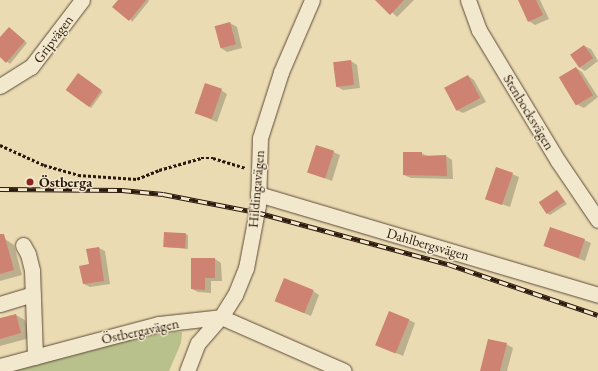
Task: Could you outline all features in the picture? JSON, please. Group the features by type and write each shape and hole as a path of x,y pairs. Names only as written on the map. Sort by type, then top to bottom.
{"street":[{"name":"Gripvägen","path":"0,86 32,67 82,0"},
{"name":"Hildingavägen","path":"187,371 198,343 221,317 235,295 246,268 258,194 260,138 281,72 312,0"},
{"name":"Stenbocksvägen","path":"468,0 480,30 558,162 598,220"},
{"name":"Dahlbergsvägen","path":"258,194 598,295"},
{"path":"23,245 28,254 32,270 35,357"},
{"path":"0,304 32,294"},
{"name":"Östbergavägen","path":"0,366 160,324 221,317"},
{"path":"221,317 344,371"}],"path":[{"path":"0,145 56,169 78,175 131,181 158,170 201,158 212,158 259,172"}],"green space":[{"path":"157,330 182,332 181,343 169,371 1,371"}],"building":[{"path":"118,0 146,0 129,21 112,7"},
{"path":"375,0 404,0 390,15"},
{"path":"518,0 536,0 543,15 528,22"},
{"path":"230,22 236,44 220,48 215,26"},
{"path":"9,27 25,41 6,63 0,57 0,37"},
{"path":"584,45 593,58 579,68 570,55"},
{"path":"351,60 354,85 336,87 333,62"},
{"path":"576,67 593,95 576,106 559,77"},
{"path":"78,73 101,90 89,107 66,90"},
{"path":"468,75 480,98 456,111 444,88"},
{"path":"205,83 222,89 212,119 195,113"},
{"path":"316,145 334,151 325,178 307,173"},
{"path":"403,152 422,152 422,156 446,155 447,176 403,175"},
{"path":"496,167 513,173 502,205 485,199"},
{"path":"557,190 565,202 547,214 539,202"},
{"path":"550,227 585,239 578,258 543,246"},
{"path":"164,232 186,233 185,248 163,247"},
{"path":"0,234 4,234 14,270 0,274"},
{"path":"99,247 104,281 83,284 79,266 89,264 86,249"},
{"path":"191,258 215,258 215,278 205,278 205,290 191,289"},
{"path":"284,278 314,290 304,313 275,301"},
{"path":"389,311 409,319 396,354 375,345"},
{"path":"16,314 21,333 0,339 0,318"},
{"path":"488,339 507,343 500,371 480,371"}],"railway":[{"path":"0,189 122,190 163,194 256,212 448,264 598,315"}],"place":[{"name":"Östberga","path":"30,182"}]}
